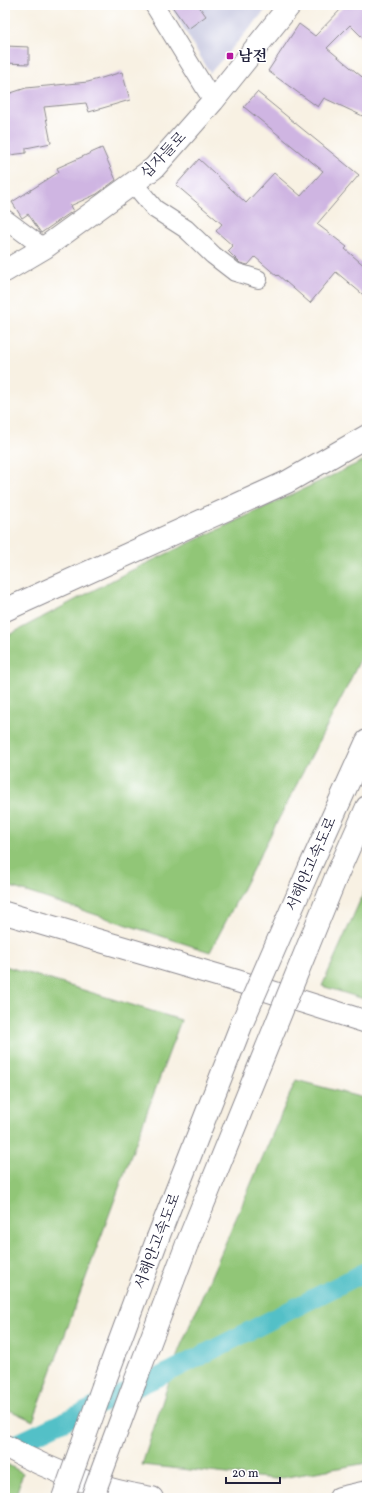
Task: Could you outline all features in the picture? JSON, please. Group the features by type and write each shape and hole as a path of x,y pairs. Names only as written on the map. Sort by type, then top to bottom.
{"main road":[{"name":"십자들로","path":"5,271 44,248 154,168 213,101 290,5"},
{"path":"5,610 288,482 367,436"},
{"name":"서해안고속도로","path":"63,1498 157,1240 242,1023 367,741"},
{"name":"서해안고속도로","path":"92,1498 187,1244 336,876 367,807"},
{"path":"336,876 367,838"},
{"path":"5,912 238,981 367,1022"},
{"path":"5,1446 29,1459 78,1480 131,1495 152,1498"},
{"path":"340,1498 367,1492"}],"street":[{"path":"154,5 213,101"},
{"path":"134,184 155,209 186,229 213,255 235,272 258,279"},
{"path":"5,218 44,248"}],"shaded area":[{"path":"170,5 270,5 210,73"}],"green space":[{"path":"367,459 367,645 346,689 210,952 5,885 5,637 128,572"},
{"path":"367,885 367,1000 322,986"},
{"path":"5,966 181,1020 33,1421 5,1408"},
{"path":"296,1080 367,1099 367,1463 276,1479 142,1465 179,1350"},
{"path":"5,1463 23,1473 15,1498 5,1498"}],"building":[{"path":"171,5 198,5 206,16 188,29"},
{"path":"345,5 367,5 367,42 350,25 327,48 367,81 367,118 324,98 318,107 268,71 299,24 315,36"},
{"path":"5,46 29,47 29,64 5,63"},
{"path":"122,72 130,100 89,112 86,103 44,107 51,143 26,148 26,153 10,155 5,118 5,95 26,88 88,82"},
{"path":"257,92 359,175 317,224 347,247 345,249 367,268 367,298 336,272 310,303 255,257 248,265 240,263 228,251 233,246 216,231 222,224 176,185 199,159 246,203 274,173 301,196 323,171 244,107"},
{"path":"102,148 116,180 97,194 70,206 73,211 41,233 28,214 22,218 12,202 59,172 57,168"}],"waterway":[{"path":"5,1449 173,1370 367,1271"}],"place":[{"name":"남전","path":"230,56"}]}
